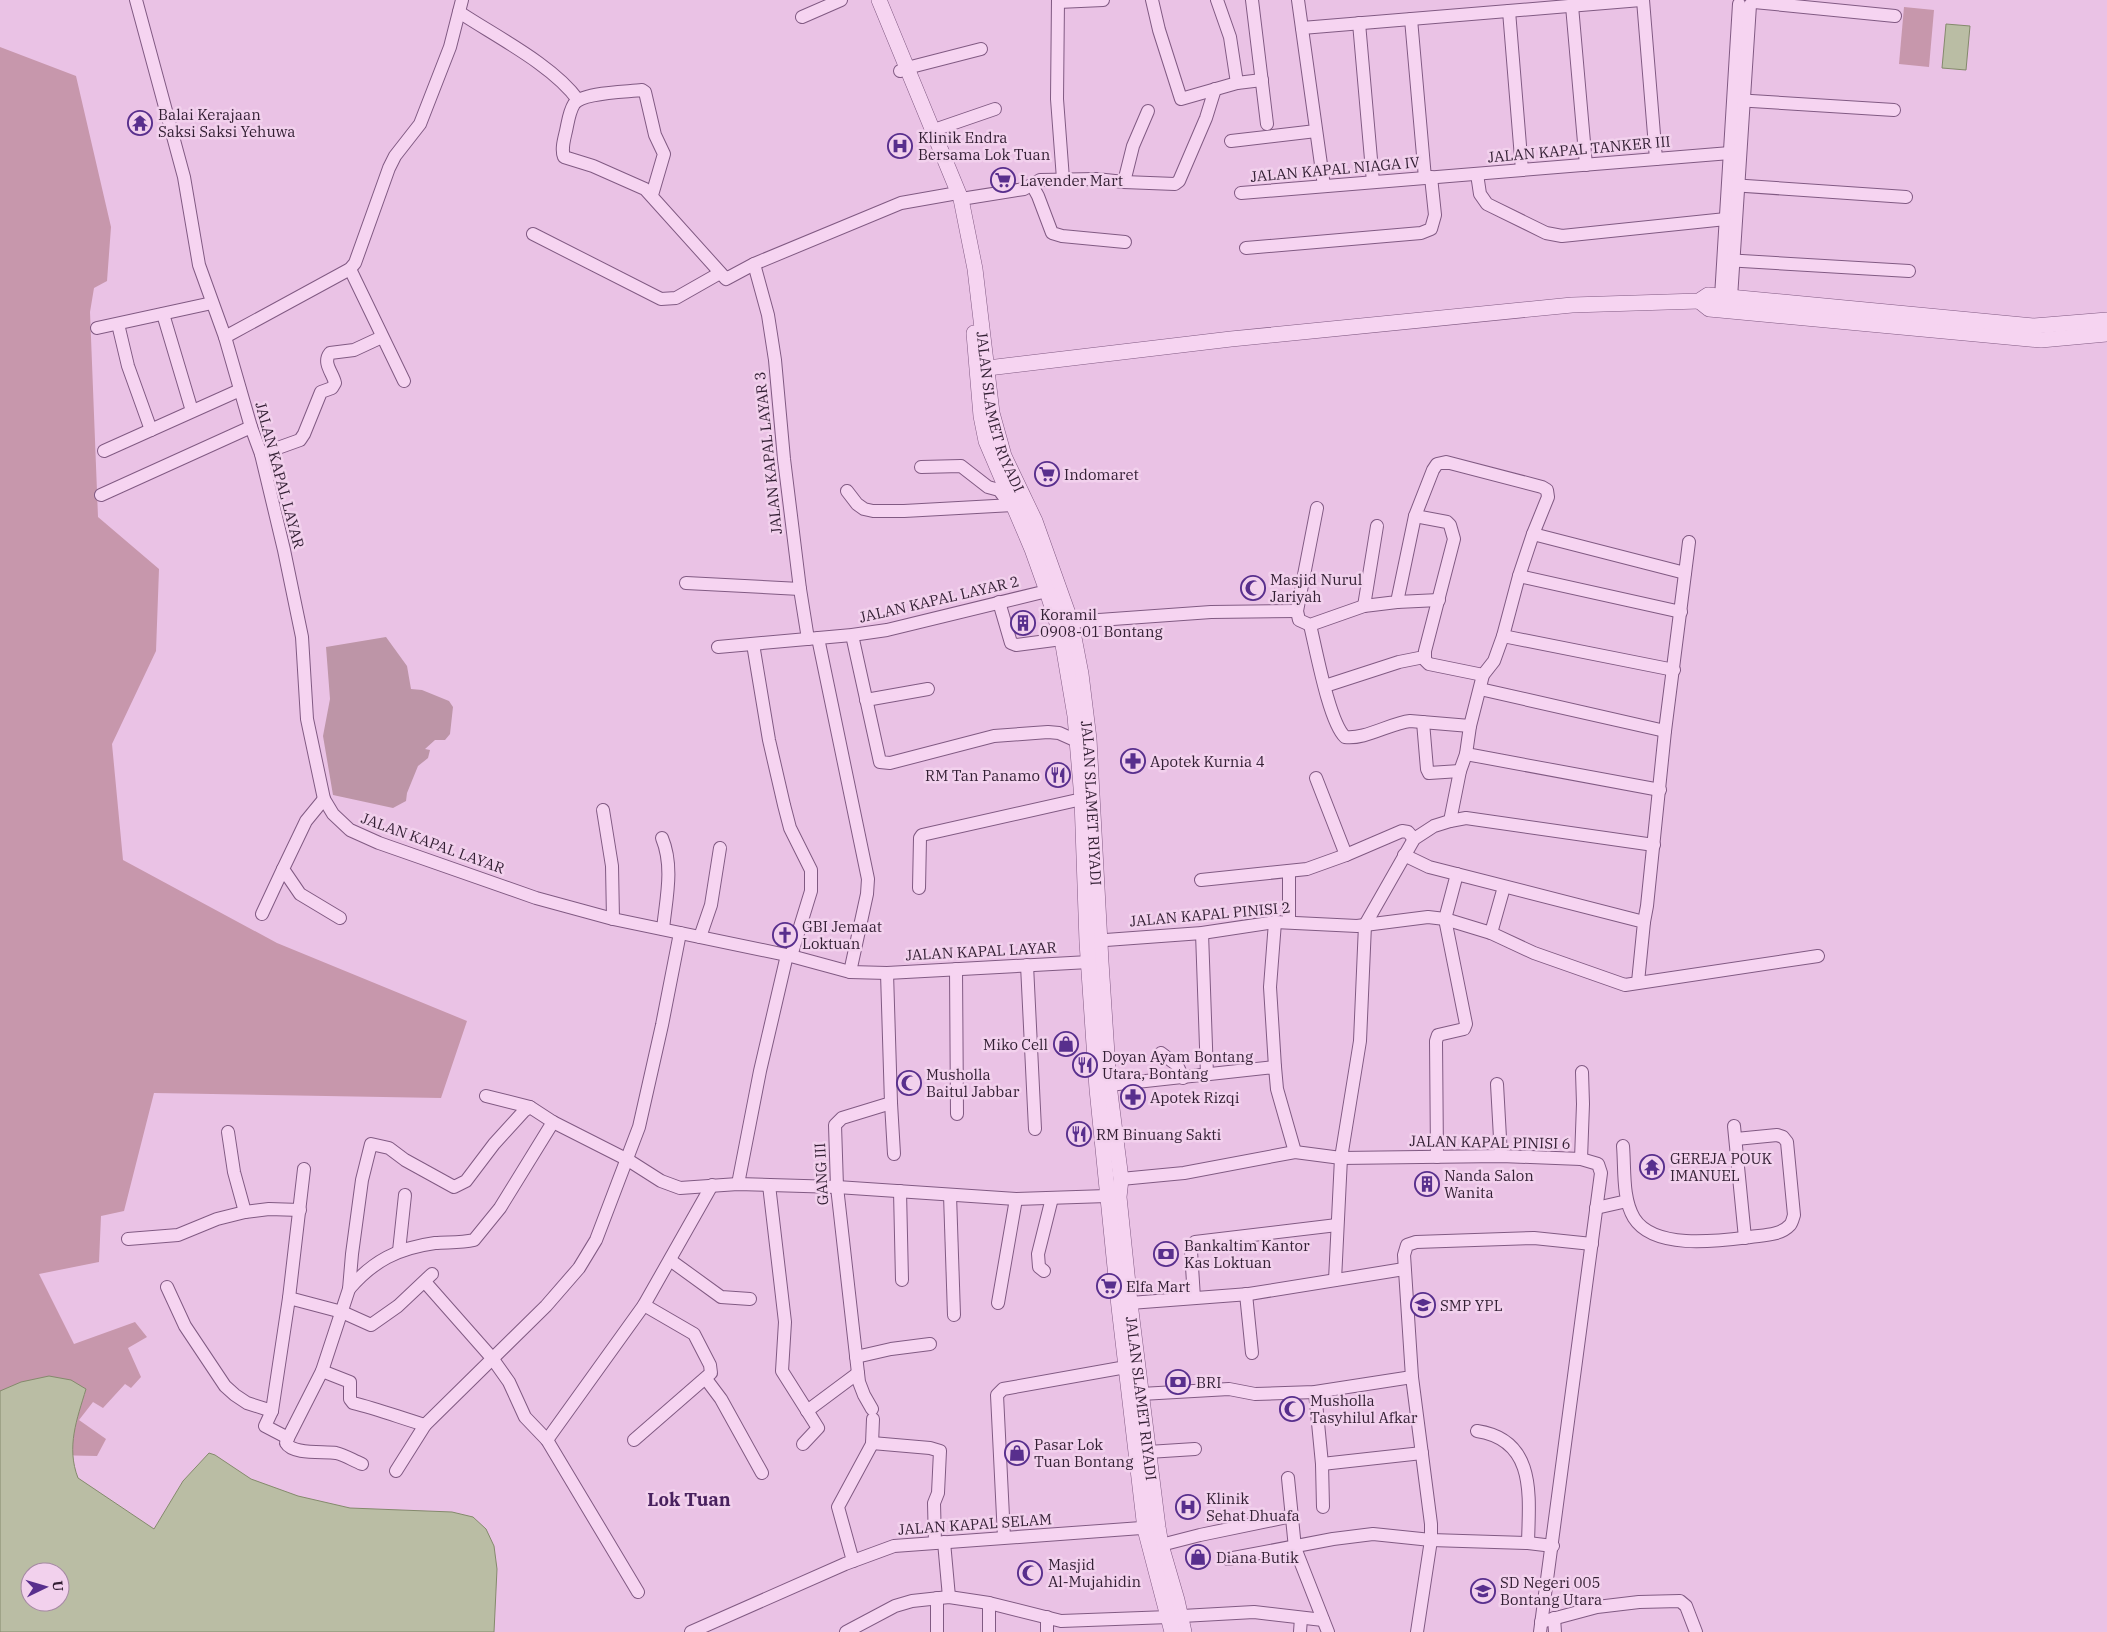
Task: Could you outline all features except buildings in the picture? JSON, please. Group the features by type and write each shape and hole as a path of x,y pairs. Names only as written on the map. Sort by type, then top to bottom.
{"street":[{"name":"JALAN KAPAL LAYAR","path":"136,0 184,177 199,266 225,337 250,427 260,454 284,550 302,637 307,719 324,799 333,814 350,830 380,843 536,898 613,919 789,955 850,972 887,973 1089,962"},
{"path":"802,17 841,0"},
{"name":"JALAN SLAMET RIYADI","path":"870,0 934,130 956,196 975,269 992,413 1004,456 1035,521 1071,622 1093,941 1121,1179 1119,1197 1126,1367 1152,1528 1175,1617 1184,1632"},
{"name":"JALAN SLAMET RIYADI","path":"879,0 904,70 956,196 968,272 981,416 986,440 1011,505 1032,549 1075,675 1093,789 1093,941 1089,962 1097,1089 1107,1196 1124,1305 1141,1394 1148,1452 1152,1528 1161,1545 1175,1617 1172,1632"},
{"path":"1063,179 1057,99 1058,1 1103,0"},
{"path":"1152,0 1159,30 1180,97 1185,99 1216,89 1262,80"},
{"path":"1216,0 1230,37 1237,84"},
{"path":"1252,0 1266,124"},
{"path":"1298,0 1324,186"},
{"path":"1302,28 1642,0 1656,158"},
{"path":"1726,297 1738,100 1747,2 1895,16"},
{"path":"225,337 350,269 355,263 389,168 395,156 420,124 450,46 460,6 570,88 578,100"},
{"path":"1572,6 1586,165"},
{"path":"1509,11 1522,170"},
{"path":"1246,248 1421,233 1432,229 1435,215 1428,178 1411,19"},
{"path":"1359,24 1373,182"},
{"path":"904,70 981,49"},
{"path":"652,195 664,154 655,135 645,92 642,90 598,95 578,100 569,117 562,148 564,158 593,166 638,184 652,195 726,279 754,264 901,203 1024,189 1040,180 1096,179 1172,184 1178,181 1206,118 1216,89"},
{"path":"1738,100 1894,110"},
{"path":"1728,260 1726,219 1733,185 1730,153 1738,100"},
{"path":"934,130 995,110"},
{"path":"1124,182 1133,146 1148,111"},
{"path":"1231,141 1316,131"},
{"name":"JALAN KAPAL TANKER III","path":"1428,178 1730,153"},
{"path":"1477,174 1480,194 1486,204 1546,233 1562,236 1726,219"},
{"name":"JALAN KAPAL NIAGA IV","path":"1241,193 1428,178"},
{"path":"1032,185 1052,232 1062,236 1125,242"},
{"path":"1733,185 1906,197"},
{"path":"533,234 662,299 676,298 720,274"},
{"path":"1728,260 1908,271"},
{"name":"JALAN KAPAL LAYAR 3","path":"754,264 768,315 775,360 784,460 800,589 868,879 867,894 850,972"},
{"path":"350,269 404,381"},
{"path":"988,368 1231,339 1572,305 1698,301 1708,295 1821,312 2041,340 2107,334"},
{"path":"1698,301 1709,309 1821,312 2034,326 2107,320"},
{"path":"97,328 212,303"},
{"path":"163,314 192,411"},
{"path":"118,324 128,366 151,430"},
{"path":"260,454 296,443 304,434 321,392 332,388 335,384 327,361 330,353 354,350 382,337"},
{"path":"104,451 240,390"},
{"path":"101,495 250,427"},
{"path":"1397,602 1416,516 1435,466 1441,462 1446,462 1542,487 1547,490 1548,497 1519,576 1503,636 1494,661 1483,674 1450,821"},
{"path":"921,467 961,466 988,486 999,490 1011,505"},
{"path":"848,490 857,504 864,510 873,511 904,512 1011,505"},
{"path":"1316,508 1297,611 1302,623 1310,625 1364,606 1439,600"},
{"path":"1416,516 1447,522 1452,530 1454,544 1424,657"},
{"path":"1364,606 1377,526"},
{"path":"1533,534 1684,573"},
{"path":"1638,982 1665,731 1689,542"},
{"path":"1519,576 1680,612"},
{"path":"686,583 800,589"},
{"name":"JALAN KAPAL LAYAR 2","path":"718,647 813,639 887,630 1047,591"},
{"path":"999,602 1011,643 1016,645 1062,639"},
{"path":"1071,622 1211,612 1297,611"},
{"path":"1310,625 1334,716 1345,737 1357,736 1401,722 1470,726"},
{"path":"852,635 880,762 885,763 944,750 994,736 1048,732 1059,733 1077,741 1079,744"},
{"path":"1503,636 1674,670"},
{"path":"738,1184 760,1071 789,955 811,892 812,881 811,870 790,828 769,740 753,644"},
{"path":"1424,657 1429,664 1483,674"},
{"path":"1326,686 1399,662 1424,657"},
{"path":"866,700 928,689"},
{"path":"1480,689 1665,731"},
{"path":"1423,722 1429,773 1460,771"},
{"path":"1466,754 1660,790"},
{"path":"1316,778 1346,855"},
{"path":"262,914 306,821 324,799"},
{"path":"919,888 920,838 922,835 1082,799"},
{"path":"603,810 612,866 613,919"},
{"path":"1335,1280 1342,1158 1360,1041 1365,925 1414,839 1434,826 1466,818 1654,845"},
{"path":"1201,880 1315,867 1402,831 1408,832 1414,839"},
{"path":"662,838 668,850 669,867 663,929"},
{"path":"700,937 711,905 720,848"},
{"path":"1404,855 1429,867 1644,922"},
{"path":"283,869 300,894 340,918"},
{"path":"1289,871 1289,922"},
{"path":"1437,1157 1436,1041 1438,1035 1464,1029 1466,1024 1445,919 1457,874"},
{"path":"1491,933 1504,887"},
{"name":"JALAN KAPAL PINISI 2","path":"1093,941 1202,933 1275,922 1345,926 1428,917 1445,919 1491,933 1534,953 1612,982 1625,984 1818,956"},
{"path":"1275,922 1270,987 1275,1067 1277,1089 1295,1152"},
{"path":"396,1471 425,1425 546,1306 579,1268 596,1240 628,1160 642,1117 680,933"},
{"path":"1202,933 1207,1075"},
{"path":"1027,965 1035,1129"},
{"path":"956,969 957,1114"},
{"path":"887,973 894,1154"},
{"path":"1161,1053 1177,1065 1183,1078"},
{"path":"1109,1085 1275,1067"},
{"path":"1581,1159 1582,1072"},
{"path":"1497,1084 1501,1156"},
{"path":"486,1096 530,1107 553,1122 628,1160 671,1186 689,1188 738,1184 769,1185 1016,1199 1107,1196"},
{"name":"GANG III","path":"872,1443 873,1414 864,1395 856,1357 837,1188 835,1125 837,1120 891,1102"},
{"path":"362,1464 339,1454 306,1452 288,1447 286,1443 322,1371 349,1289 362,1180 371,1144 389,1148 405,1160 454,1187 466,1181 494,1144 524,1111 530,1107"},
{"path":"349,1289 365,1271 380,1260 399,1251 436,1243 474,1240 500,1208 553,1122"},
{"path":"1734,1126 1745,1238"},
{"path":"228,1132 234,1172 246,1212"},
{"path":"1623,1146 1627,1201 1634,1219 1651,1232 1673,1240 1695,1242 1777,1233 1790,1225 1794,1214 1787,1142 1783,1137 1777,1135 1736,1139"},
{"name":"JALAN KAPAL PINISI 6","path":"1121,1179 1184,1173 1295,1152 1342,1158 1501,1156 1581,1159 1593,1161 1600,1167 1592,1244 1553,1546 1540,1627"},
{"path":"288,1438 265,1426 272,1411 289,1298 304,1169"},
{"path":"547,1440 644,1306 712,1185"},
{"path":"769,1185 785,1322 782,1372 818,1428 803,1444"},
{"path":"900,1191 902,1280"},
{"path":"399,1251 405,1194"},
{"path":"950,1195 954,1314"},
{"path":"1044,1271 1039,1267 1038,1254 1052,1198"},
{"path":"998,1304 1016,1199"},
{"path":"1596,1208 1627,1201"},
{"path":"128,1239 178,1235 217,1219 246,1212 269,1209 300,1210"},
{"path":"1194,1298 1191,1251 1192,1245 1195,1242 1337,1225"},
{"path":"1417,1632 1431,1540 1430,1508 1412,1377 1404,1268 1406,1245 1416,1242 1524,1238 1592,1244"},
{"path":"670,1260 721,1297 750,1299"},
{"path":"1124,1305 1246,1294 1404,1268"},
{"path":"289,1298 342,1312 371,1325 428,1278 509,1382 525,1417 547,1440 638,1592"},
{"path":"167,1287 185,1326 225,1386 248,1403 272,1411"},
{"path":"1246,1294 1252,1353"},
{"path":"634,1440 711,1373 711,1369 694,1334 644,1306"},
{"path":"856,1357 891,1349 930,1344"},
{"path":"1004,1537 996,1395 1004,1389 1126,1367"},
{"path":"322,1371 350,1382 350,1399 353,1403 382,1410 425,1425"},
{"path":"807,1412 858,1373"},
{"path":"1141,1394 1229,1389 1255,1394 1315,1392 1412,1377"},
{"path":"706,1379 721,1399 762,1473"},
{"path":"1315,1392 1322,1464 1323,1508"},
{"path":"1477,1431 1493,1434 1506,1441 1524,1468 1528,1477 1529,1490 1528,1543"},
{"path":"853,1560 839,1504 872,1443 930,1448 940,1451 938,1493 934,1503 940,1543 943,1597 937,1632"},
{"path":"1148,1452 1194,1449"},
{"path":"1322,1464 1422,1453"},
{"path":"1288,1478 1295,1548 1325,1626"},
{"path":"1161,1545 1292,1516"},
{"name":"JALAN KAPAL SELAM","path":"690,1632 853,1560 894,1546 1152,1528"},
{"path":"1228,1559 1295,1548 1333,1539 1373,1534 1431,1540 1528,1543 1553,1546"},
{"path":"846,1632 895,1606 943,1597 989,1603 1061,1621 1254,1612 1301,1618 1325,1626"},
{"path":"1540,1627 1554,1618 1597,1607 1639,1602 1680,1602 1686,1606 1696,1632"},
{"path":"989,1603 989,1632"},
{"path":"1047,1617 1047,1632"},
{"path":"1300,1632 1301,1618"},
{"path":"1554,1618 1554,1632"}],"shaded area":[{"path":"1904,7 1934,10 1929,67 1899,64"},
{"path":"1946,24 1970,26 1966,70 1942,68"},
{"path":"0,47 76,76 111,227 107,281 94,288 90,312 98,517 159,569 156,651 112,744 123,860 277,943 467,1021 441,1098 154,1093 124,1211 101,1216 99,1262 39,1274 74,1344 135,1322 147,1337 128,1348 141,1377 131,1388 125,1384 103,1408 93,1402 79,1420 106,1439 97,1456 51,1455 0,1556"},
{"path":"386,637 407,666 411,689 422,690 449,701 453,707 450,734 445,740 435,740 425,749 430,750 428,758 418,766 407,793 406,801 393,808 333,795 323,736 330,699 326,647"},
{"path":"49,1376 71,1380 86,1389 76,1422 73,1444 73,1455 78,1478 154,1529 183,1481 209,1453 251,1479 298,1496 350,1508 452,1512 473,1517 486,1529 494,1546 497,1569 494,1632 0,1632 0,1391 21,1382"}],"place":[{"name":"Balai Kerajaan Saksi Saksi Yehuwa","path":"140,123"},
{"name":"Klinik Endra Bersama Lok Tuan","path":"900,146"},
{"name":"Lavender Mart","path":"1003,180"},
{"name":"Indomaret","path":"1047,474"},
{"name":"Masjid Nurul Jariyah","path":"1253,588"},
{"name":"Koramil 0908-01 Bontang","path":"1023,623"},
{"name":"Apotek Kurnia 4","path":"1133,761"},
{"name":"RM Tan Panamo","path":"1058,775"},
{"name":"GBI Jemaat Loktuan","path":"785,935"},
{"name":"Miko Cell","path":"1066,1044"},
{"name":"Doyan Ayam Bontang Utara, Bontang","path":"1085,1065"},
{"name":"Musholla Baitul Jabbar","path":"909,1083"},
{"name":"Apotek Rizqi","path":"1133,1097"},
{"name":"RM Binuang Sakti","path":"1079,1134"},
{"name":"GEREJA POUK IMANUEL","path":"1652,1167"},
{"name":"Nanda Salon Wanita","path":"1427,1184"},
{"name":"Bankaltim Kantor Kas Loktuan","path":"1166,1254"},
{"name":"Elfa Mart","path":"1109,1286"},
{"name":"SMP YPL","path":"1423,1305"},
{"name":"BRI","path":"1178,1382"},
{"name":"Musholla Tasyhilul Afkar","path":"1292,1409"},
{"name":"Pasar Lok Tuan Bontang","path":"1017,1453"},
{"name":"Klinik Sehat Dhuafa","path":"1188,1507"},
{"name":"Diana Butik","path":"1198,1557"},
{"name":"Masjid Al-Mujahidin","path":"1030,1573"},
{"name":"SD Negeri 005 Bontang Utara","path":"1483,1591"}],"district":[{"name":"Lok Tuan","path":"689,1499"}]}
